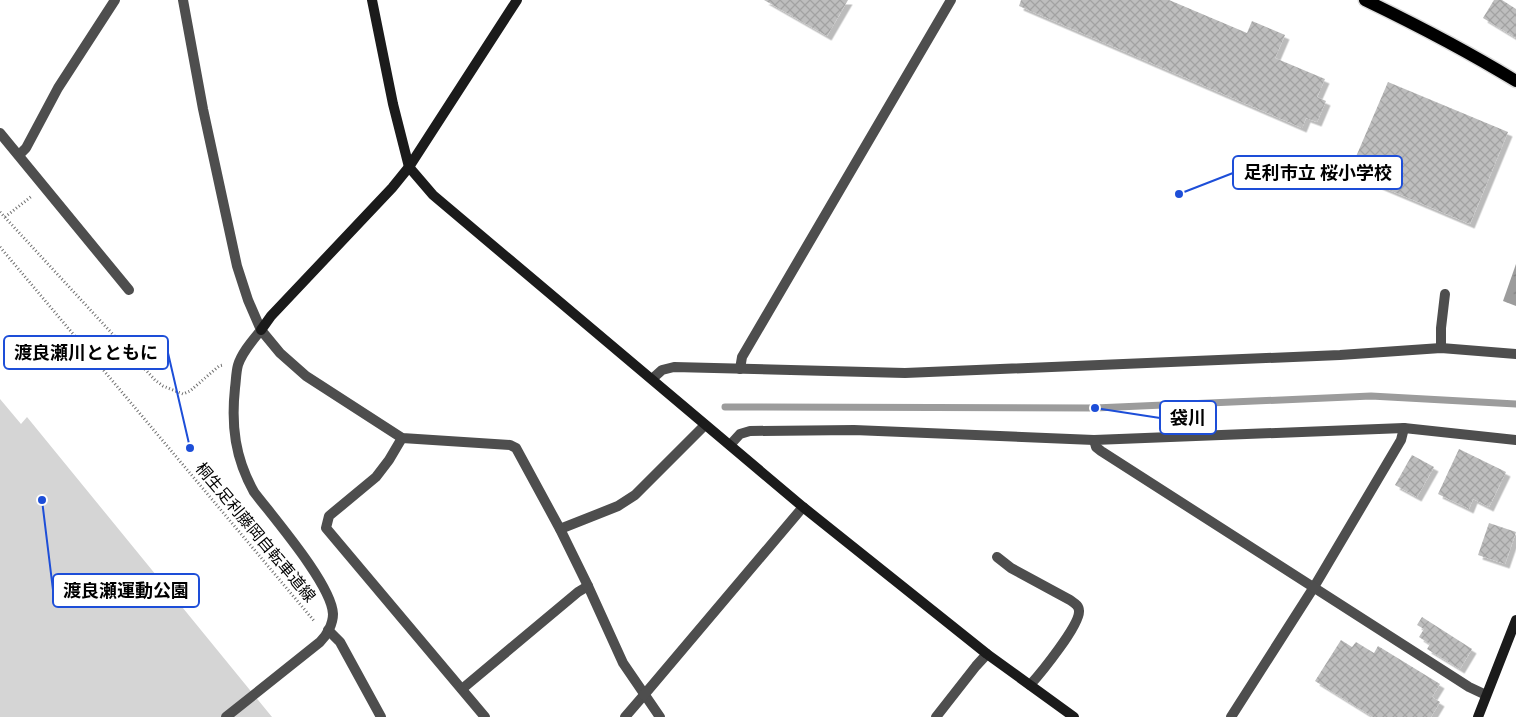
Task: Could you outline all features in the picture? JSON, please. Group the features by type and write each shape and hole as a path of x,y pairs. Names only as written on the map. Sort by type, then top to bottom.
{"main road":[{"path":"1365,0 1480,59 1516,81"}],"street":[{"path":"19,155 26,148 58,88 115,0"},
{"path":"183,0 203,109 237,266 248,300 261,330 280,353 306,376 402,438 510,445 516,448 560,529 623,663 660,717"},
{"path":"372,0 393,104 409,167 433,195 803,506 987,654 1074,717"},
{"path":"226,717 320,642 324,628 332,621 333,613 330,600 315,572 254,492 239,460 233,422 233,401 238,364 271,316 392,188 409,167 517,0"},
{"path":"740,369 742,357 951,0"},
{"path":"0,133 129,290"},
{"path":"1441,348 1444,294"},
{"path":"652,379 662,370 674,367 905,373 1340,355 1441,348 1516,354"},
{"path":"560,529 618,506 635,495 705,425"},
{"path":"730,445 740,434 750,431 854,430 1094,440 1404,428 1516,440"},
{"path":"1231,717 1314,587 1401,440 1404,428"},
{"path":"402,438 376,477 329,516 326,528 485,717"},
{"path":"1094,440 1096,447 1101,451 1469,687 1486,695"},
{"path":"625,717 803,506"},
{"path":"996,557 1011,568 1070,600 1077,605 1079,612 1076,621 1048,664 1030,685"},
{"path":"462,689 578,592 588,586"},
{"path":"1478,717 1516,620"},
{"path":"324,628 340,642 381,717"},
{"path":"936,717 987,654"}],"path":[{"path":"5,217 44,186"},
{"path":"0,212 155,380 163,386 183,394 190,391 220,366"},
{"name":"桐生足利藤岡自転車道線","path":"0,247 324,628"}],"shaded area":[{"path":"0,399 21,424 27,417 272,717 0,717"}],"water":[{"path":"1516,264 1516,306 1503,301"}],"building":[{"path":"764,0 848,0 827,36"},
{"path":"1021,0 1169,0 1247,33 1252,21 1285,35 1275,58 1325,79 1317,97 1326,101 1317,122 1306,118 1302,128 1019,6"},
{"path":"1494,0 1502,0 1516,9 1516,38 1483,18"},
{"path":"1388,82 1508,132 1470,224 1349,173"},
{"path":"1459,449 1506,472 1489,507 1473,499 1469,509 1438,494"},
{"path":"1412,455 1434,467 1417,497 1395,485"},
{"path":"1489,523 1516,532 1505,564 1478,555"},
{"path":"1422,617 1472,649 1460,669 1427,649 1430,644 1419,637 1424,629 1417,625"},
{"path":"1341,640 1352,647 1356,642 1374,653 1378,646 1440,684 1432,697 1440,702 1431,717 1373,717 1315,681"}],"waterway":[{"path":"725,407 1095,408 1371,396 1516,404"}],"place":[{"name":"足利市立 桜小学校","path":"1179,194"},
{"name":"袋川","path":"1095,408"},
{"name":"渡良瀬川とともに","path":"190,448"},
{"name":"渡良瀬運動公園","path":"42,500"}]}
